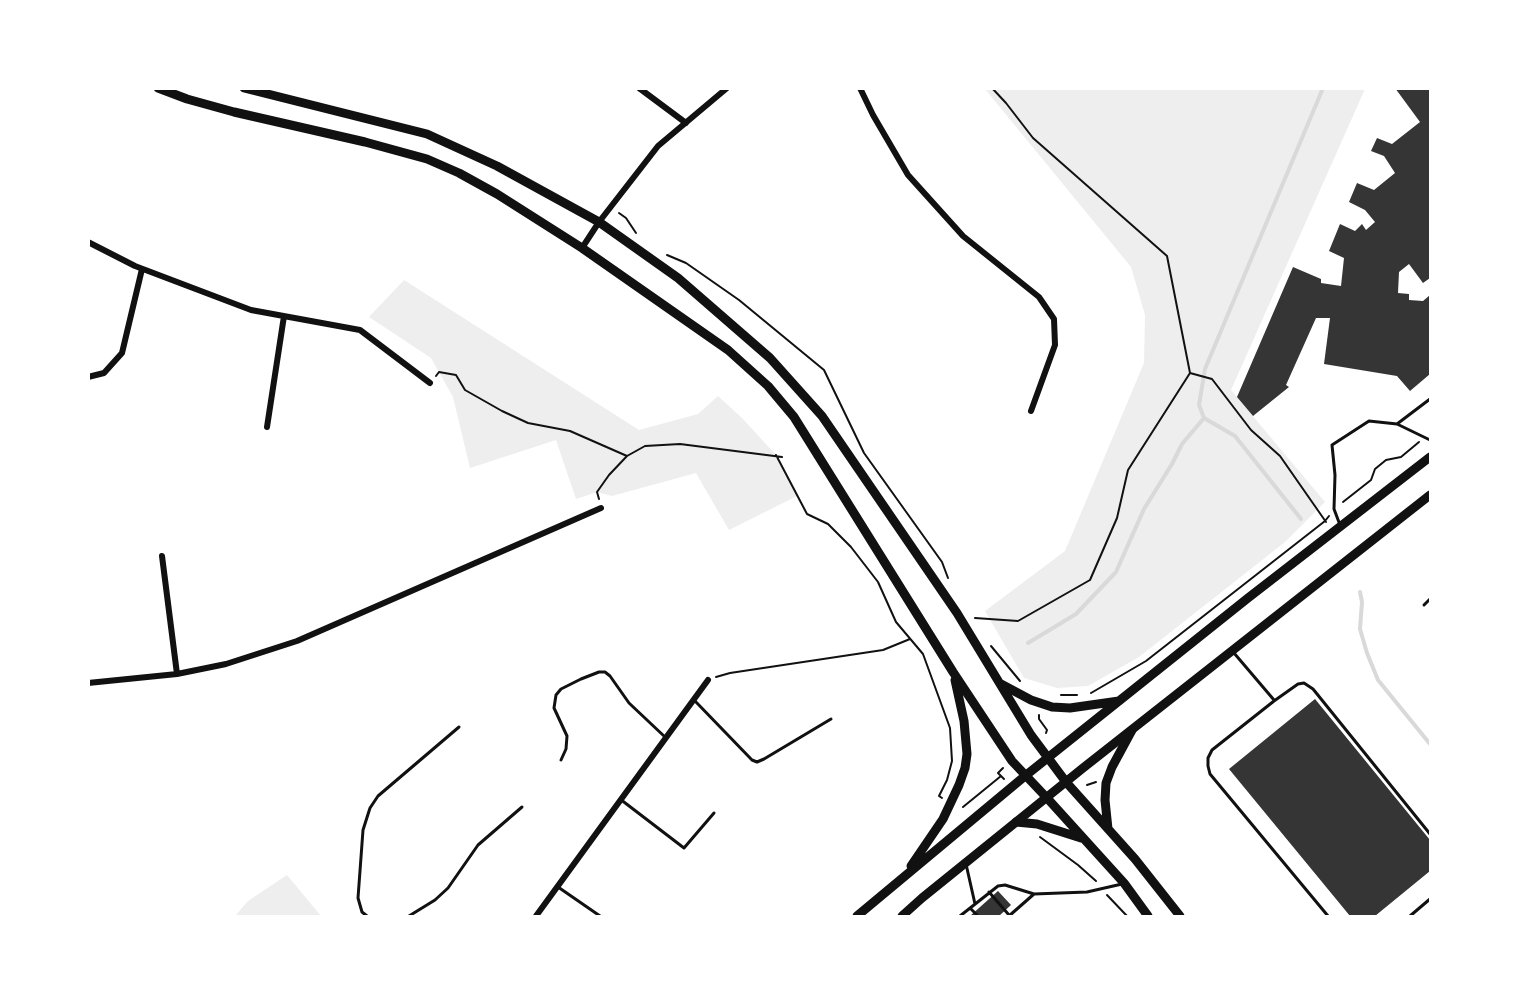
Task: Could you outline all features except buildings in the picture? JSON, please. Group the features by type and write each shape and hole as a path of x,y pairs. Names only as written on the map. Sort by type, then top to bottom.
{"main road":[{"path":"158,88 234,112 365,142 426,159 459,173 497,194 582,248 728,350 768,386 794,417 953,672 1012,761 1124,883 1148,916"},
{"path":"244,88 427,134 496,166 599,222 678,278 743,333 770,358 822,417 957,613 1048,759 1135,859 1180,916"},
{"path":"857,916 1025,777 1431,457"},
{"path":"902,916 1066,782 1430,495"},
{"path":"905,875 943,819 959,785 967,754 964,721 953,672"},
{"path":"999,682 1031,700 1052,707 1070,708 1122,700"},
{"path":"1108,829 1106,783 1133,729"},
{"path":"1016,822 1044,826 1084,838"}],"street":[{"path":"639,88 686,123"},
{"path":"582,248 599,222 658,146 727,88"},
{"path":"860,88 908,175 963,236 1039,297 1054,319 1055,345 1031,411"},
{"path":"88,242 142,269 251,310 360,330 430,382"},
{"path":"88,377 104,373 122,353 142,269"},
{"path":"267,427 284,316"},
{"path":"88,683 177,674 226,664 297,641 601,508"},
{"path":"162,556 177,674"},
{"path":"536,916 708,680"}],"lane":[{"path":"1397,424 1431,399"},
{"path":"1337,530 1332,445 1369,421 1397,424 1431,440"},
{"path":"1424,604 1431,599"},
{"path":"1233,651 1274,700"},
{"path":"561,760 566,749 567,736 566,728 554,708 556,695 561,689 599,672 605,672 610,676 630,703 665,737"},
{"path":"1328,916 1210,774 1208,766 1208,758 1212,750 1274,700 1298,684 1308,685 1431,834"},
{"path":"693,699 752,760 757,762 831,718"},
{"path":"367,916 362,912 358,898 363,830 370,808 378,796 459,727"},
{"path":"620,799 684,848 714,813"},
{"path":"409,916 435,900 448,888 478,845 522,807"},
{"path":"965,863 975,904"},
{"path":"960,916 994,887 1005,885 1034,894 1087,892 1124,883"},
{"path":"558,887 600,916"},
{"path":"989,892 1009,916 1034,894"},
{"path":"1410,916 1431,899"},
{"path":"970,908 978,916"}],"path":[{"path":"969,618 1018,621 1090,580 1117,518 1128,470 1190,373 1167,256 1033,138 992,88"},
{"path":"611,206 626,218 639,236"},
{"path":"659,252 686,263 739,300 824,370 864,453 942,562 949,581"},
{"path":"430,382 439,372 456,375 465,390 502,411 528,423 570,431 627,456"},
{"path":"1190,373 1212,379 1251,430 1280,456 1325,521 1337,530"},
{"path":"1089,694 1146,662 1325,521 1334,509 1371,480 1375,469 1386,460 1401,457 1425,437"},
{"path":"601,508 597,492 609,475 627,456 645,446 680,444 782,457"},
{"path":"776,455 807,514 828,524 851,547 878,582 896,622 923,654 950,728 952,761 947,780 939,796 951,802"},
{"path":"708,680 730,673 883,650 910,638"},
{"path":"990,645 1019,680 1028,687"},
{"path":"1054,694 1080,694"},
{"path":"1040,712 1039,719 1047,730 1046,734"},
{"path":"1003,768 999,772 1004,779"},
{"path":"963,807 1001,776"},
{"path":"1087,785 1096,782"},
{"path":"1044,826 1040,838 1078,865 1126,916"}],"shaded area":[{"path":"985,89 1365,89 1231,390 1325,502 1285,542 1139,657 1088,686 1057,688 1024,678 985,611 1065,551 1144,363 1145,315 1131,267"},
{"path":"404,280 639,430 698,414 718,396 776,455 797,496 729,530 696,473 612,496 597,492 576,499 556,440 470,468 453,397 431,358 369,317"},
{"path":"287,875 321,916 235,916 248,901"}],"waterway":[{"path":"1301,519 1235,436 1204,418 1199,405 1205,369 1323,88"},
{"path":"1028,643 1076,614 1116,572 1144,509 1182,444 1204,418"},
{"path":"1360,592 1362,602 1360,629 1378,680 1430,744"}]}
